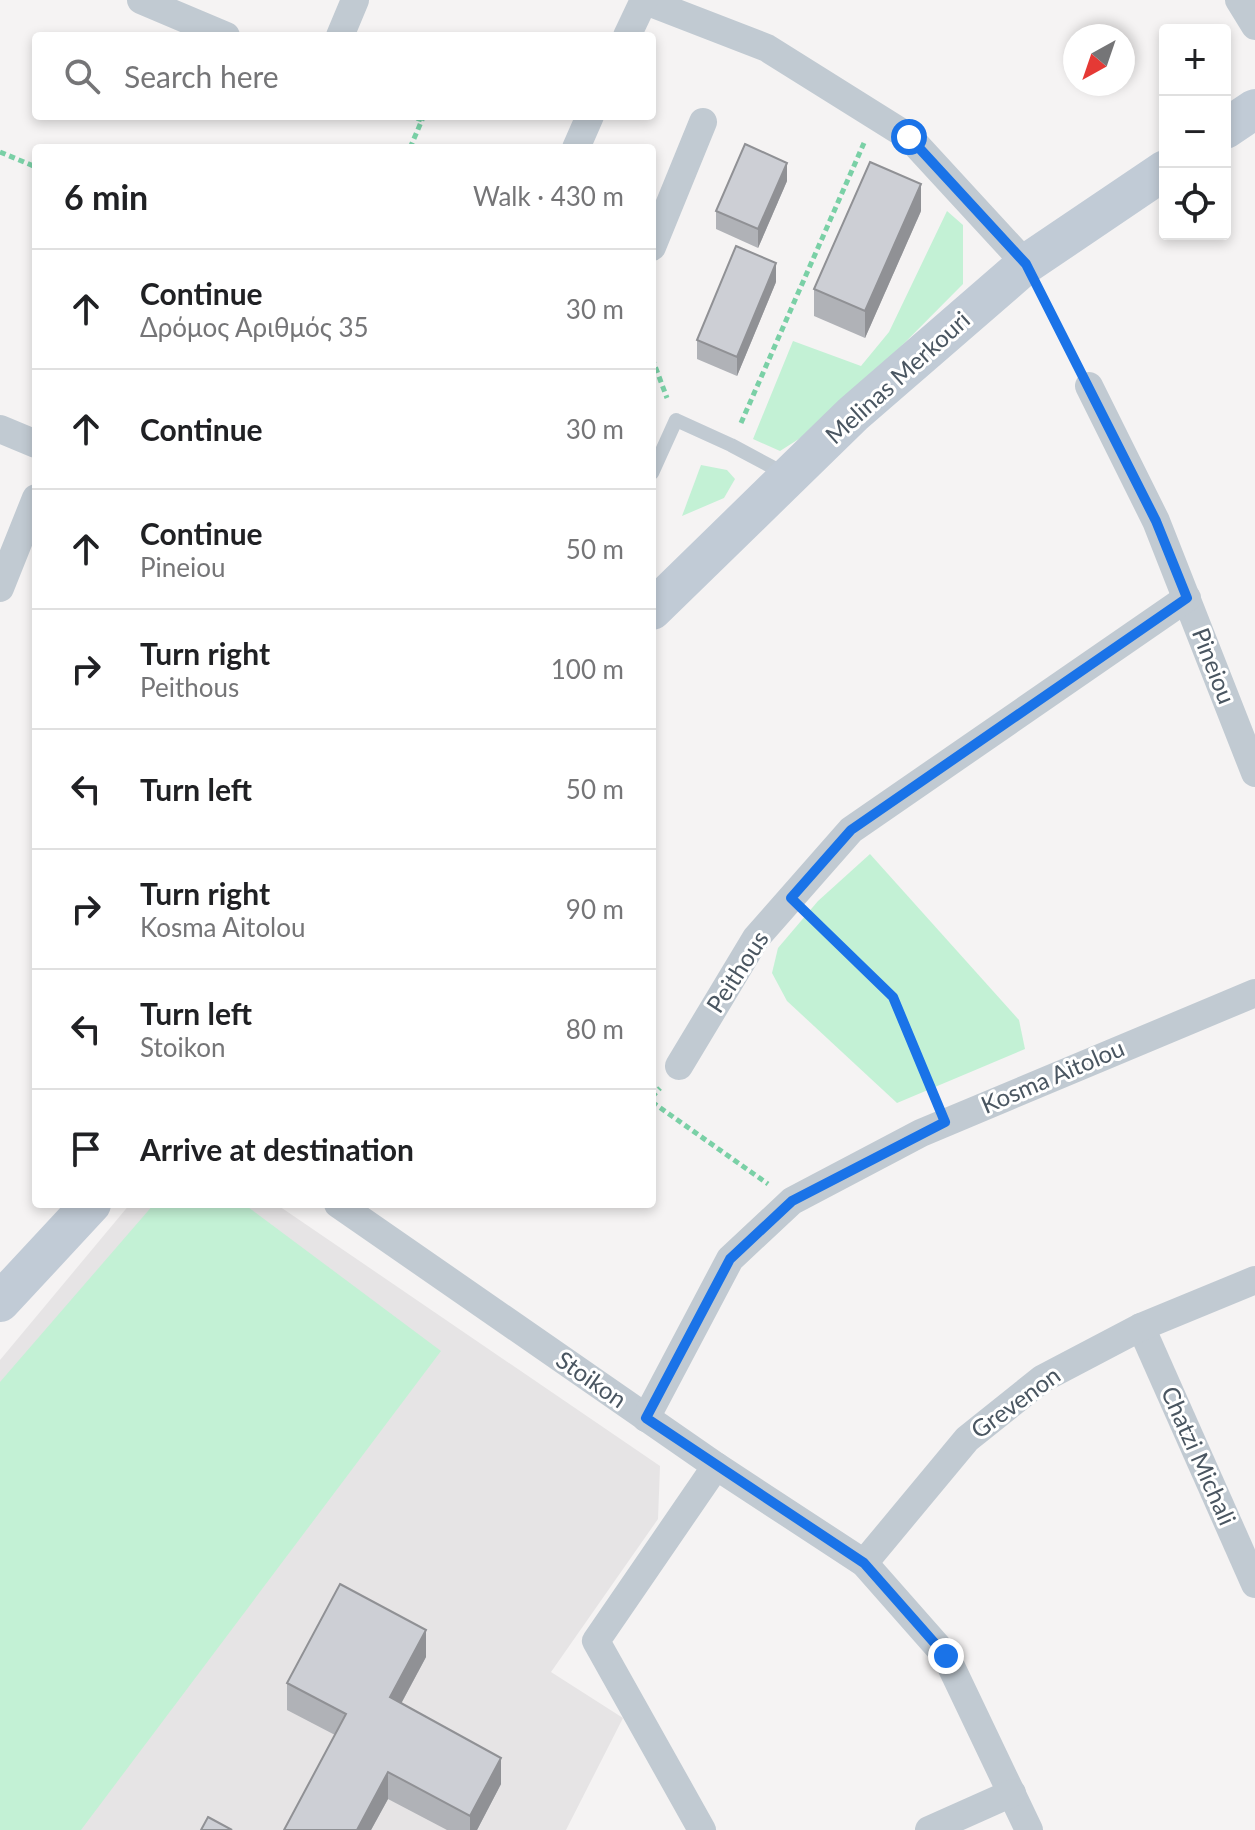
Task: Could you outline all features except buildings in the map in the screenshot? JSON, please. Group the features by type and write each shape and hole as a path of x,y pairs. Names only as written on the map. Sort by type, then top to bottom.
{"main road":[{"path":"1231,125 1255,109"},
{"name":"Melinas Merkouri","path":"656,606 853,414 1026,264 1159,174"},
{"path":"0,1302 87,1208"}],"street":[{"path":"141,0 217,32"},
{"path":"342,32 355,0"},
{"path":"629,32 643,0 767,48 909,137 1026,264"},
{"path":"1239,0 1255,26"},
{"path":"578,144 588,120"},
{"path":"656,237 703,122"},
{"name":"Pineiou","path":"1089,386 1156,521 1255,773"},
{"path":"0,429 32,442"},
{"path":"0,588 32,508"},
{"name":"Peithous","path":"679,1066 756,938 851,830 1187,598"},
{"name":"Kosma Aitolou","path":"646,1418 730,1259 792,1201 945,1122 1255,993"},
{"name":"Stoikon","path":"344,1208 716,1466 864,1563 946,1656 1029,1830"},
{"name":"Grevenon","path":"864,1563 967,1439 1042,1379 1141,1327 1255,1280"},
{"name":"Chatzi Michali","path":"1141,1327 1255,1584"},
{"path":"702,1830 596,1641 716,1466"},
{"path":"929,1830 1012,1793"}],"lane":[{"path":"656,464 676,420 791,477"}],"path":[{"path":"731,445 876,116"},
{"path":"412,144 422,120"},
{"path":"0,152 32,165"},
{"path":"1026,264 1089,386"},
{"path":"656,368 676,420"},
{"path":"791,898 893,997 945,1122"},
{"path":"656,1105 792,1201"}],"shaded area":[{"path":"127,1208 282,1208 660,1466 658,1519 551,1672 623,1718 566,1830 0,1830 0,1360"}],"green space":[{"path":"947,211 963,225 963,284 827,421 780,451 753,439 793,341 861,366 889,332"},
{"path":"701,465 727,470 735,479 724,498 682,516"},
{"path":"870,854 1019,1020 1025,1049 897,1103 787,1001 772,973 778,948 818,901"},
{"path":"151,1208 249,1208 441,1351 81,1830 0,1830 0,1382"}],"route":[{"path":"909,137 1026,264 1156,521 1187,598 851,830 791,898 893,997 945,1122 792,1201 730,1259 646,1418 864,1563 946,1656"}]}
